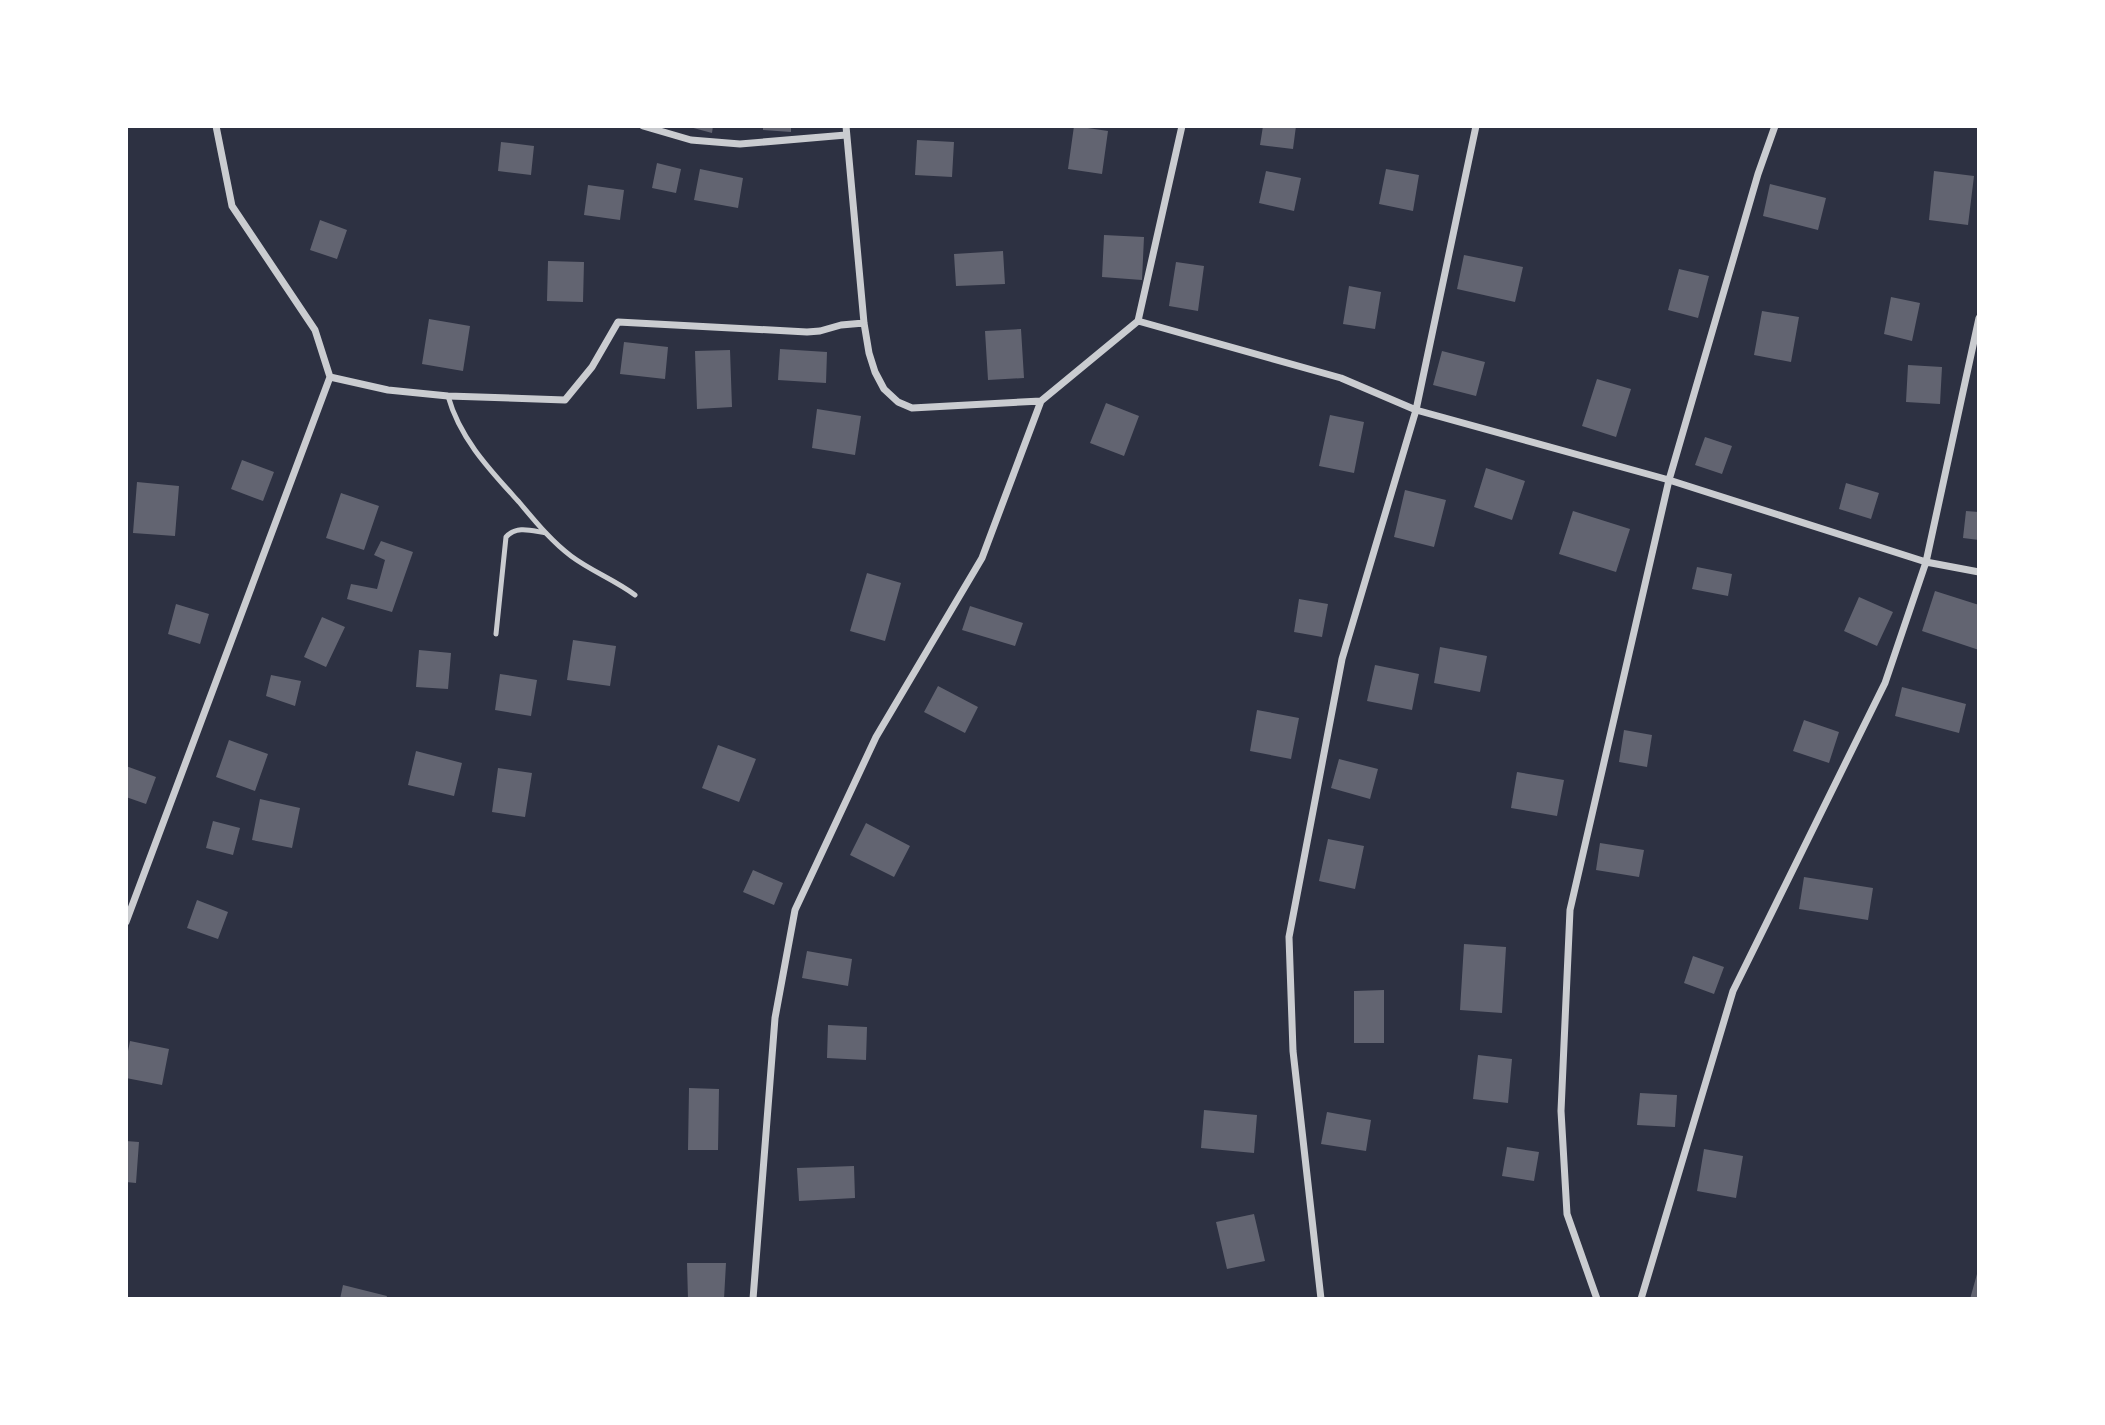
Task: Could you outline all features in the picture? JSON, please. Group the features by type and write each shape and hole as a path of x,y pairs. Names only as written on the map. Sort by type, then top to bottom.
{"street":[{"path":"126,922 330,377 315,330 232,206 216,126"},
{"path":"643,126 691,140 731,143 846,135"},
{"path":"846,126 864,323 877,377 887,392 902,404 920,408 1041,401"},
{"path":"753,1299 775,1018 795,910 876,737 982,558 1041,401 1138,321 1182,126"},
{"path":"1321,1299 1293,1051 1289,937 1342,659 1416,410 1476,126"},
{"path":"1597,1299 1567,1214 1561,1111 1570,910 1670,480 1758,174 1775,126"},
{"path":"1641,1299 1733,990 1885,683 1926,562 1979,318"},
{"path":"1138,321 1341,378 1416,410 1670,480 1926,562 1979,572"},
{"path":"330,377 388,390 449,396 565,400 592,367 618,322 807,332 864,323"}],"lane":[{"path":"449,396 452,409 467,439 489,469 546,533 581,564 615,581 635,595"},
{"path":"496,634 506,537 518,530 546,533"}],"building":[{"path":"686,126 713,126 712,133"},
{"path":"763,126 791,126 791,132 763,130"},
{"path":"1074,126 1108,131 1102,174 1068,169"},
{"path":"1263,126 1296,126 1293,149 1260,145"},
{"path":"917,140 954,142 952,177 915,175"},
{"path":"501,142 534,146 531,175 498,171"},
{"path":"657,163 681,169 676,193 652,188"},
{"path":"700,169 743,178 738,208 694,200"},
{"path":"1386,169 1419,175 1413,211 1379,204"},
{"path":"1266,171 1301,178 1294,211 1259,203"},
{"path":"1934,171 1974,176 1968,225 1929,220"},
{"path":"1770,184 1826,198 1818,230 1763,216"},
{"path":"588,185 624,190 620,220 584,215"},
{"path":"320,220 347,230 337,259 310,250"},
{"path":"1104,235 1144,237 1142,280 1102,277"},
{"path":"1003,251 1005,284 956,286 954,254"},
{"path":"1464,255 1523,267 1515,302 1457,289"},
{"path":"548,261 584,262 583,302 547,301"},
{"path":"1176,262 1204,266 1198,311 1169,306"},
{"path":"1679,269 1709,276 1698,318 1668,310"},
{"path":"1349,286 1381,292 1375,329 1343,324"},
{"path":"1891,297 1920,303 1912,341 1884,334"},
{"path":"1762,311 1799,317 1791,362 1754,355"},
{"path":"429,319 470,326 463,371 422,364"},
{"path":"1021,329 1024,378 988,380 985,331"},
{"path":"624,342 668,347 665,379 620,374"},
{"path":"780,349 827,352 826,383 778,380"},
{"path":"730,350 732,407 697,409 695,351"},
{"path":"1442,351 1485,362 1476,396 1433,385"},
{"path":"1908,365 1942,367 1940,404 1906,402"},
{"path":"1597,379 1631,389 1616,437 1582,426"},
{"path":"1106,403 1139,416 1124,456 1090,443"},
{"path":"817,409 861,416 855,455 812,448"},
{"path":"1330,415 1364,422 1354,473 1319,466"},
{"path":"1705,437 1732,446 1722,474 1695,465"},
{"path":"242,460 274,472 263,501 231,489"},
{"path":"1486,468 1525,481 1512,520 1474,507"},
{"path":"137,482 179,486 175,536 133,533"},
{"path":"1846,483 1879,493 1871,519 1839,509"},
{"path":"1405,490 1446,500 1434,547 1394,537"},
{"path":"341,493 379,506 364,550 326,538"},
{"path":"1573,511 1630,529 1616,572 1559,554"},
{"path":"1966,511 1979,512 1979,540 1963,538"},
{"path":"381,541 413,552 392,612 347,599 351,584 377,589 385,560 374,555"},
{"path":"1697,567 1732,574 1728,596 1692,589"},
{"path":"867,573 901,583 885,641 850,631"},
{"path":"1935,591 1979,605 1979,650 1922,631"},
{"path":"1859,597 1893,612 1877,646 1844,631"},
{"path":"1299,599 1328,604 1322,637 1294,632"},
{"path":"176,604 209,614 200,644 168,634"},
{"path":"970,606 1023,623 1015,646 962,630"},
{"path":"322,617 345,627 326,667 304,657"},
{"path":"573,640 616,646 610,686 567,680"},
{"path":"1440,647 1487,656 1480,692 1434,683"},
{"path":"419,650 451,653 448,689 416,687"},
{"path":"1375,665 1419,674 1412,710 1367,701"},
{"path":"500,674 537,680 531,716 495,710"},
{"path":"271,675 301,681 295,706 266,696"},
{"path":"938,686 978,707 965,733 924,712"},
{"path":"1902,687 1966,704 1959,733 1895,716"},
{"path":"1257,710 1299,718 1291,759 1250,751"},
{"path":"1804,720 1839,732 1829,763 1793,751"},
{"path":"1624,730 1652,735 1647,767 1619,762"},
{"path":"229,740 268,754 255,791 216,777"},
{"path":"718,745 756,759 739,802 702,788"},
{"path":"416,751 462,763 454,796 408,785"},
{"path":"1339,759 1378,769 1370,799 1331,788"},
{"path":"126,766 156,777 146,804 126,797"},
{"path":"498,768 532,773 525,817 492,812"},
{"path":"1517,772 1564,780 1557,816 1511,808"},
{"path":"260,799 300,808 292,848 252,840"},
{"path":"213,821 240,828 233,855 206,848"},
{"path":"866,823 910,846 894,877 850,855"},
{"path":"1328,839 1364,846 1355,889 1319,881"},
{"path":"1600,843 1644,850 1639,877 1596,870"},
{"path":"753,870 783,883 774,905 743,892"},
{"path":"1804,877 1873,888 1868,920 1799,909"},
{"path":"197,900 228,912 218,939 187,928"},
{"path":"1464,944 1506,947 1502,1013 1460,1010"},
{"path":"807,951 852,959 848,986 802,978"},
{"path":"1693,956 1724,967 1714,994 1684,983"},
{"path":"1384,990 1384,1043 1354,1043 1354,991"},
{"path":"828,1025 867,1027 866,1060 827,1058"},
{"path":"130,1041 169,1049 162,1085 126,1078"},
{"path":"1478,1055 1512,1059 1508,1103 1473,1099"},
{"path":"689,1088 719,1089 718,1150 688,1150"},
{"path":"1640,1093 1677,1095 1675,1127 1637,1125"},
{"path":"1204,1110 1257,1115 1254,1153 1201,1148"},
{"path":"1327,1112 1371,1120 1366,1151 1321,1144"},
{"path":"126,1141 139,1142 136,1183 126,1182"},
{"path":"1507,1147 1539,1152 1534,1181 1502,1176"},
{"path":"1704,1149 1743,1156 1736,1198 1697,1191"},
{"path":"854,1166 855,1198 799,1201 797,1168"},
{"path":"1254,1214 1265,1261 1227,1269 1216,1222"},
{"path":"687,1263 726,1263 724,1299 688,1299"},
{"path":"1977,1274 1979,1299 1970,1299"},
{"path":"343,1285 387,1296 386,1299 340,1299"}]}
